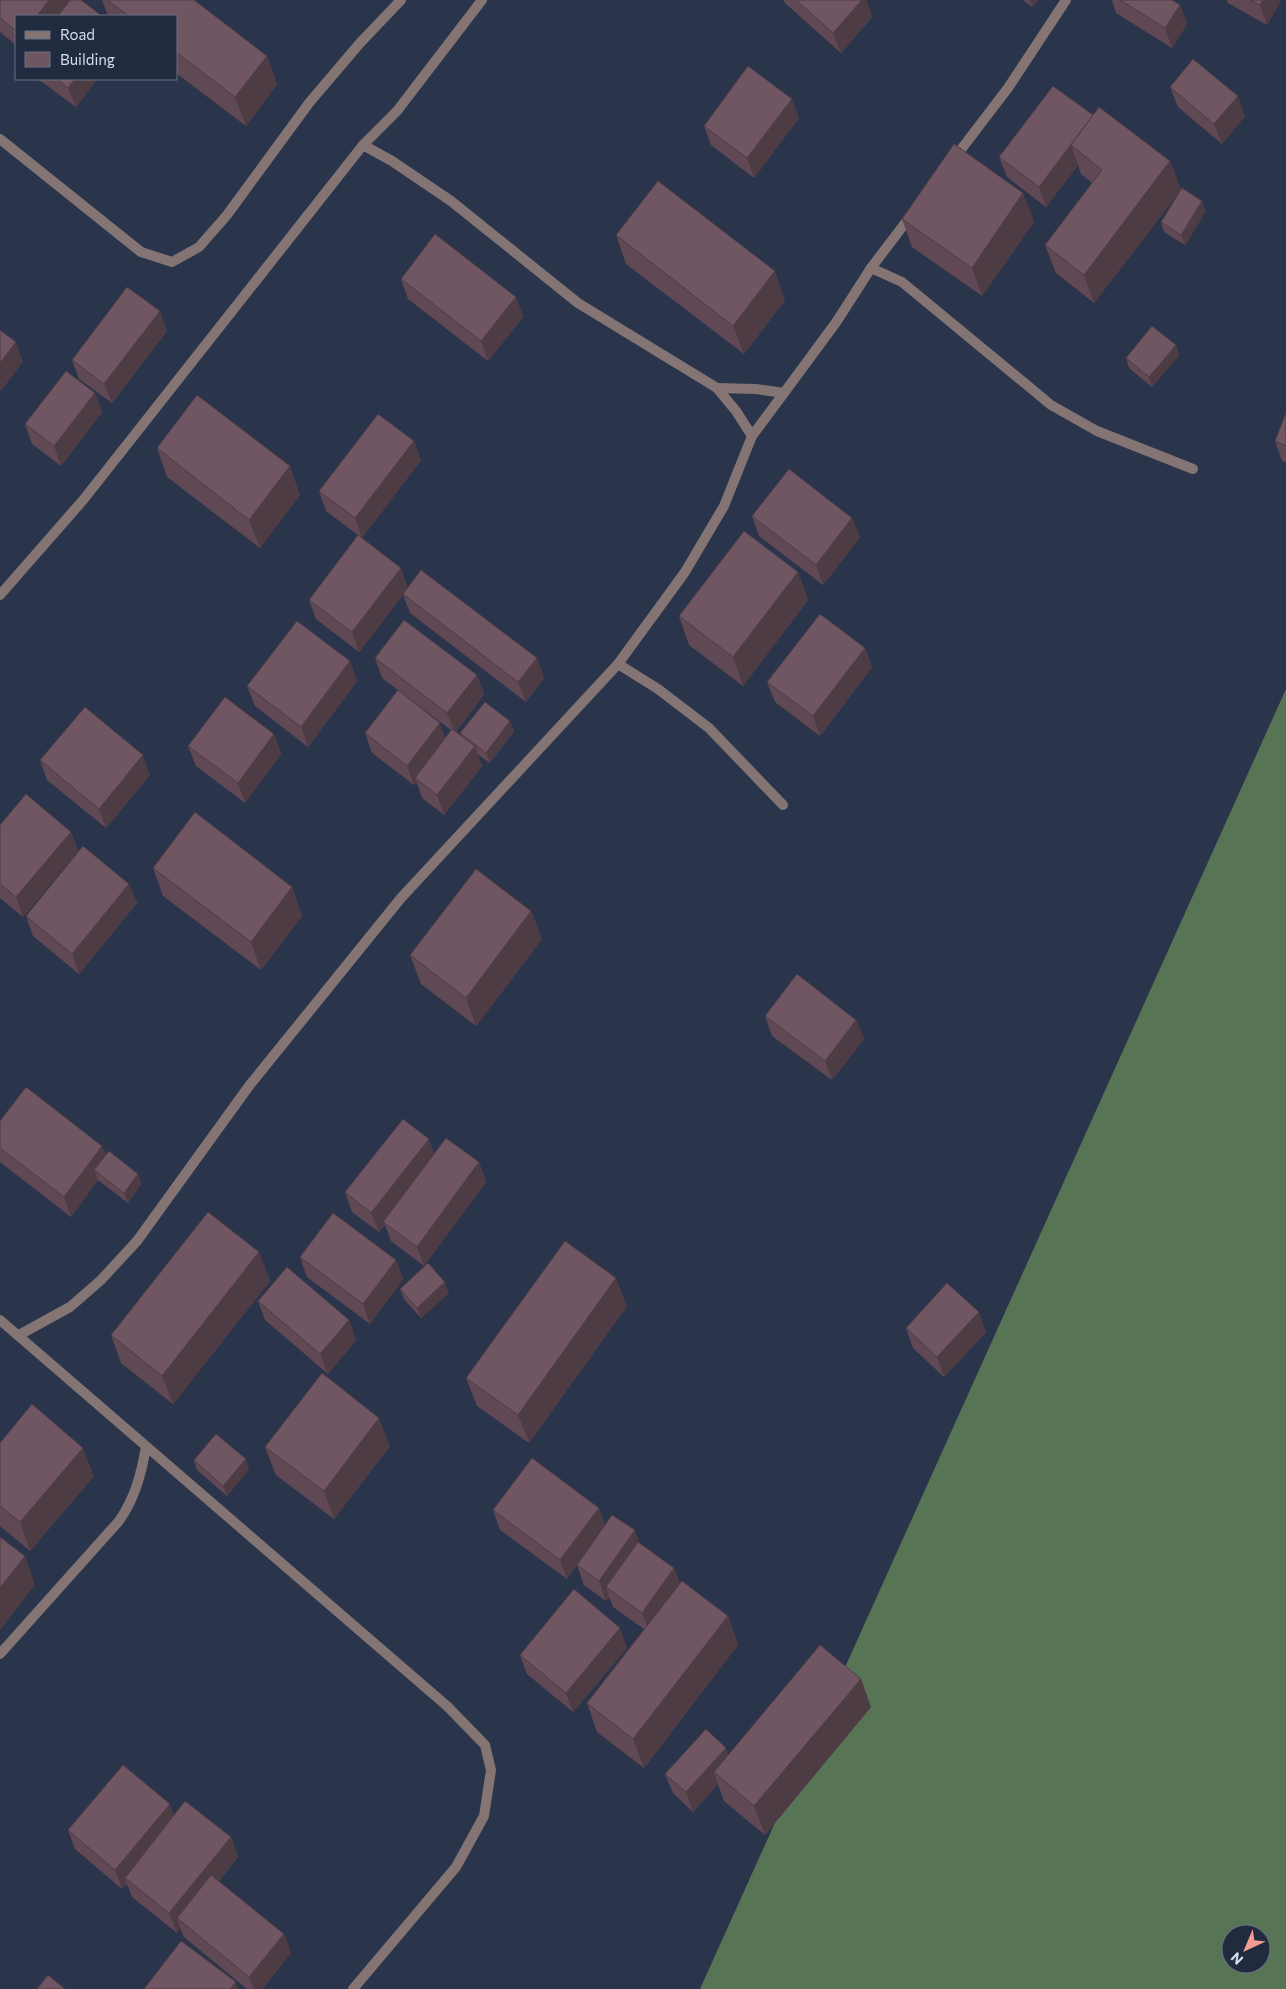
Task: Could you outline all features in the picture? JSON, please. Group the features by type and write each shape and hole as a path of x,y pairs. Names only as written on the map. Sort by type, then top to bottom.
{"street":[{"path":"0,139 141,252 172,262 199,247 227,215 309,103 360,43 401,0"},
{"path":"0,596 84,499 363,145 398,111 482,0"},
{"path":"948,166 1008,88 1066,0"},
{"path":"363,145 392,161 451,200 578,303 717,388 736,410 752,436"},
{"path":"19,1335 70,1307 101,1280 137,1241 249,1086 400,898 618,664 656,614 724,506 752,436 837,321 871,268 919,205"},
{"path":"871,268 902,282 1051,405 1097,431 1193,469"},
{"path":"717,388 784,393"},
{"path":"618,664 658,689 709,728 783,805"},
{"path":"0,1320 447,1706 485,1745 491,1770 484,1816 456,1867 353,1989"},
{"path":"0,1654 119,1521 131,1504 140,1480 146,1447"}],"green space":[{"path":"1286,689 1286,1989 700,1989"}],"building":[{"path":"0,0 49,0 38,15 15,15 15,30 0,18"},
{"path":"70,0 81,0 101,15 59,15"},
{"path":"107,0 194,0 267,56 235,97 178,54 178,15 128,15"},
{"path":"796,0 862,0 833,33"},
{"path":"1120,0 1172,0 1180,5 1165,28"},
{"path":"1250,0 1263,0 1260,5"},
{"path":"1193,59 1238,96 1214,124 1170,87"},
{"path":"748,66 792,99 747,158 704,126"},
{"path":"58,80 74,80 68,88"},
{"path":"1053,86 1093,115 1039,187 999,157"},
{"path":"1099,107 1170,161 1084,275 1045,245 1102,170 1071,145"},
{"path":"954,144 1023,193 972,268 902,219"},
{"path":"658,181 775,271 733,326 616,235"},
{"path":"1182,188 1202,201 1181,235 1161,222"},
{"path":"435,234 516,297 481,341 401,279"},
{"path":"127,287 160,311 104,384 72,360"},
{"path":"1152,326 1176,345 1149,377 1126,358"},
{"path":"0,330 16,342 0,363"},
{"path":"66,371 95,393 54,446 25,424"},
{"path":"197,395 290,466 249,520 157,448"},
{"path":"1286,413 1286,446 1275,441"},
{"path":"378,414 414,441 355,518 319,491"},
{"path":"789,469 852,518 816,565 752,516"},
{"path":"744,531 798,572 733,657 679,616"},
{"path":"358,535 401,568 352,632 309,600"},
{"path":"421,570 537,658 518,682 403,594"},
{"path":"820,614 865,648 813,716 767,682"},
{"path":"404,620 477,675 447,713 375,658"},
{"path":"297,621 350,661 301,727 247,686"},
{"path":"398,690 440,723 407,766 365,733"},
{"path":"225,697 274,734 238,783 188,746"},
{"path":"485,702 510,721 486,753 460,733"},
{"path":"85,707 143,755 99,809 40,760"},
{"path":"452,729 475,746 437,795 415,778"},
{"path":"26,794 71,832 16,897 0,884 0,825"},
{"path":"195,812 292,887 251,942 153,868"},
{"path":"83,846 129,884 72,954 26,916"},
{"path":"476,869 531,911 466,998 410,955"},
{"path":"797,974 856,1020 825,1061 765,1016"},
{"path":"26,1087 102,1146 64,1197 0,1148 0,1121"},
{"path":"403,1119 429,1139 371,1213 345,1192"},
{"path":"446,1138 479,1162 417,1247 383,1222"},
{"path":"109,1151 138,1174 124,1193 94,1170"},
{"path":"208,1212 259,1252 162,1376 111,1335"},
{"path":"333,1213 396,1260 363,1304 300,1257"},
{"path":"565,1241 616,1278 518,1415 466,1378"},
{"path":"428,1263 445,1282 417,1308 400,1289"},
{"path":"287,1267 349,1320 320,1354 258,1301"},
{"path":"947,1283 979,1312 937,1357 906,1328"},
{"path":"322,1373 379,1418 324,1491 265,1447"},
{"path":"32,1404 83,1448 20,1522 0,1506 0,1443"},
{"path":"216,1434 246,1459 223,1486 194,1460"},
{"path":"532,1458 599,1508 560,1560 493,1510"},
{"path":"612,1515 635,1530 599,1581 577,1565"},
{"path":"0,1537 25,1556 0,1588"},
{"path":"638,1542 674,1568 642,1613 606,1587"},
{"path":"682,1581 728,1616 633,1739 587,1703"},
{"path":"574,1589 620,1628 566,1693 520,1655"},
{"path":"820,1645 861,1679 754,1806 714,1772"},
{"path":"706,1729 726,1748 686,1792 665,1774"},
{"path":"123,1765 170,1804 115,1870 68,1830"},
{"path":"185,1801 231,1837 169,1913 125,1878"},
{"path":"211,1875 284,1934 249,1977 177,1918"},
{"path":"181,1941 236,1982 230,1989 144,1989"},
{"path":"48,1975 65,1989 37,1989"}]}
